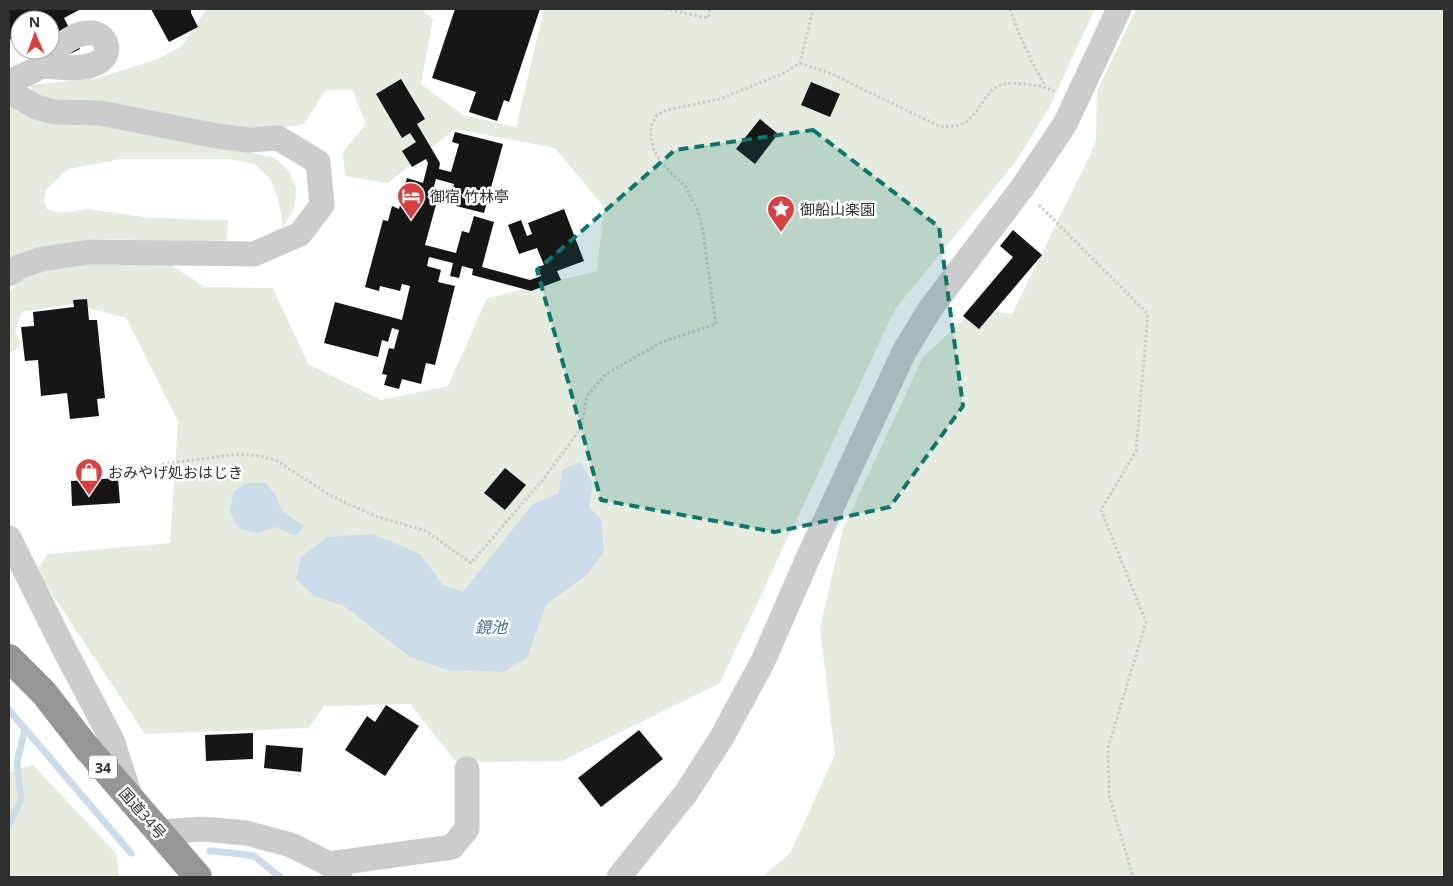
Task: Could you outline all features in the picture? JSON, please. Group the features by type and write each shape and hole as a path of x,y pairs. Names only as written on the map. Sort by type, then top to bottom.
{"highway":[{"name":"国道34号","path":"9,658 44,694 86,747 198,877"}],"street":[{"path":"619,877 686,793 707,762 736,712 763,661 812,549 904,352 930,309 1022,188 1065,124 1119,9"},
{"path":"9,274 20,266 42,259 89,252 254,254 300,234 322,205 318,162 278,138 248,140 217,136 100,113 54,112 36,107 19,97 9,82 42,66"},
{"path":"9,538 112,740 131,799"},
{"path":"160,832 203,829 246,833 291,845 335,871 452,847 467,829 467,769"}],"path":[{"path":"665,9 708,18 710,9"},
{"path":"162,464 240,454 260,456 277,461 332,497 378,517 426,531 471,562 545,477 581,428 587,396 606,374 662,342 716,324 702,226 697,208 685,186 662,164 654,150 651,139 651,126 657,115 667,110 720,99 784,73 800,63 813,9"},
{"path":"1010,9 1029,56 1046,86"},
{"path":"800,63 832,74 939,126 950,127 964,123 995,88 1002,84 1011,82 1046,86 1058,93"},
{"path":"1022,188 1148,314 1136,452 1101,510 1146,622 1108,748 1110,795 1133,877"}],"highlighted area":[{"path":"813,130 939,227 963,406 890,507 775,532 601,500 537,270 675,150"}],"shaded area":[{"path":"208,9 421,9 433,19 421,84 463,115 516,127 544,9 1095,9 1050,106 1017,160 895,309 720,683 562,761 456,762 410,704 324,706 309,728 145,734 36,570 48,554 170,543 178,422 126,318 73,304 22,312 15,331 20,342 16,350 9,353 9,292 20,281 36,273 69,266 108,262 171,265 205,287 273,288 308,364 381,400 448,386 487,298 597,271 604,207 555,148 455,129 388,183 345,176 343,152 366,124 352,90 326,90 304,124 277,129 232,128 45,100 34,93 29,85 98,78 158,59 182,46"},
{"path":"1136,9 1444,9 1444,877 762,877 790,853 835,755 820,628 843,529 923,357 975,309 1012,314 1096,140 1097,91"},
{"path":"9,103 184,137 275,158 288,170 296,187 295,206 283,228 279,202 270,179 255,164 230,159 121,159 68,169 46,190 44,201 47,209 57,212 69,212 88,209 150,218 228,220 227,242 173,246 140,240 86,240 56,245 9,259"},
{"path":"33,765 116,853 119,877 9,877 9,772"}],"water":[{"name":"鏡池","path":"580,462 593,483 589,507 601,519 604,551 589,573 546,605 527,658 503,672 448,670 410,657 344,606 314,596 296,579 301,557 327,537 373,534 420,554 443,585 463,592 532,505 559,493 562,470"},
{"path":"245,483 266,483 276,496 282,511 304,526 296,536 275,527 258,533 239,529 230,512 233,492"}],"building":[{"path":"9,9 81,9 64,18 80,49 70,54 60,35 60,10 10,10 10,38"},
{"path":"151,9 191,9 198,27 169,42"},
{"path":"455,9 540,9 509,102 504,100 497,121 469,112 476,92 432,78"},
{"path":"401,79 425,119 417,124 440,163 439,169 451,172 459,144 452,142 455,132 503,144 484,213 456,206 459,196 451,194 454,184 436,179 430,200 437,201 425,245 456,253 462,231 469,233 474,216 494,222 482,267 530,280 541,276 538,267 544,265 537,248 519,254 508,225 521,220 527,236 532,234 528,223 564,209 584,261 557,271 561,280 531,291 472,275 473,269 462,266 459,278 450,276 453,263 429,257 427,266 441,270 438,282 455,286 435,365 426,363 421,384 402,379 399,389 384,385 387,375 382,374 389,348 394,349 399,330 392,328 388,342 382,340 378,357 324,343 335,302 402,320 410,286 402,284 400,291 380,286 379,291 365,287 383,220 388,221 392,206 399,209 407,178 423,183 428,163 426,159 412,167 402,151 416,142 410,133 402,138 376,94"},
{"path":"811,82 840,94 830,117 801,105"},
{"path":"760,119 778,134 755,164 736,149"},
{"path":"1013,230 1042,255 979,329 963,316 1013,257 1000,246"},
{"path":"87,299 89,320 97,320 105,398 97,399 99,416 70,419 67,393 41,396 38,360 25,361 21,327 34,326 33,312 74,307 73,300"},
{"path":"505,468 526,485 505,510 484,493"},
{"path":"118,478 120,503 72,506 71,481"},
{"path":"386,705 419,726 385,776 345,750 367,716 375,722"},
{"path":"639,730 663,759 601,807 578,778"},
{"path":"253,733 253,759 206,761 205,735"},
{"path":"266,745 303,748 301,772 264,768"}],"waterway":[{"path":"9,710 131,853"},
{"path":"9,825 21,800 17,762 25,729"},
{"path":"210,851 254,856 280,877"}],"place":[{"name":"御宿 竹林亭","path":"411,220"},
{"name":"御船山楽園","path":"781,233"},
{"name":"おみやげ処おはじき","path":"89,496"}]}
